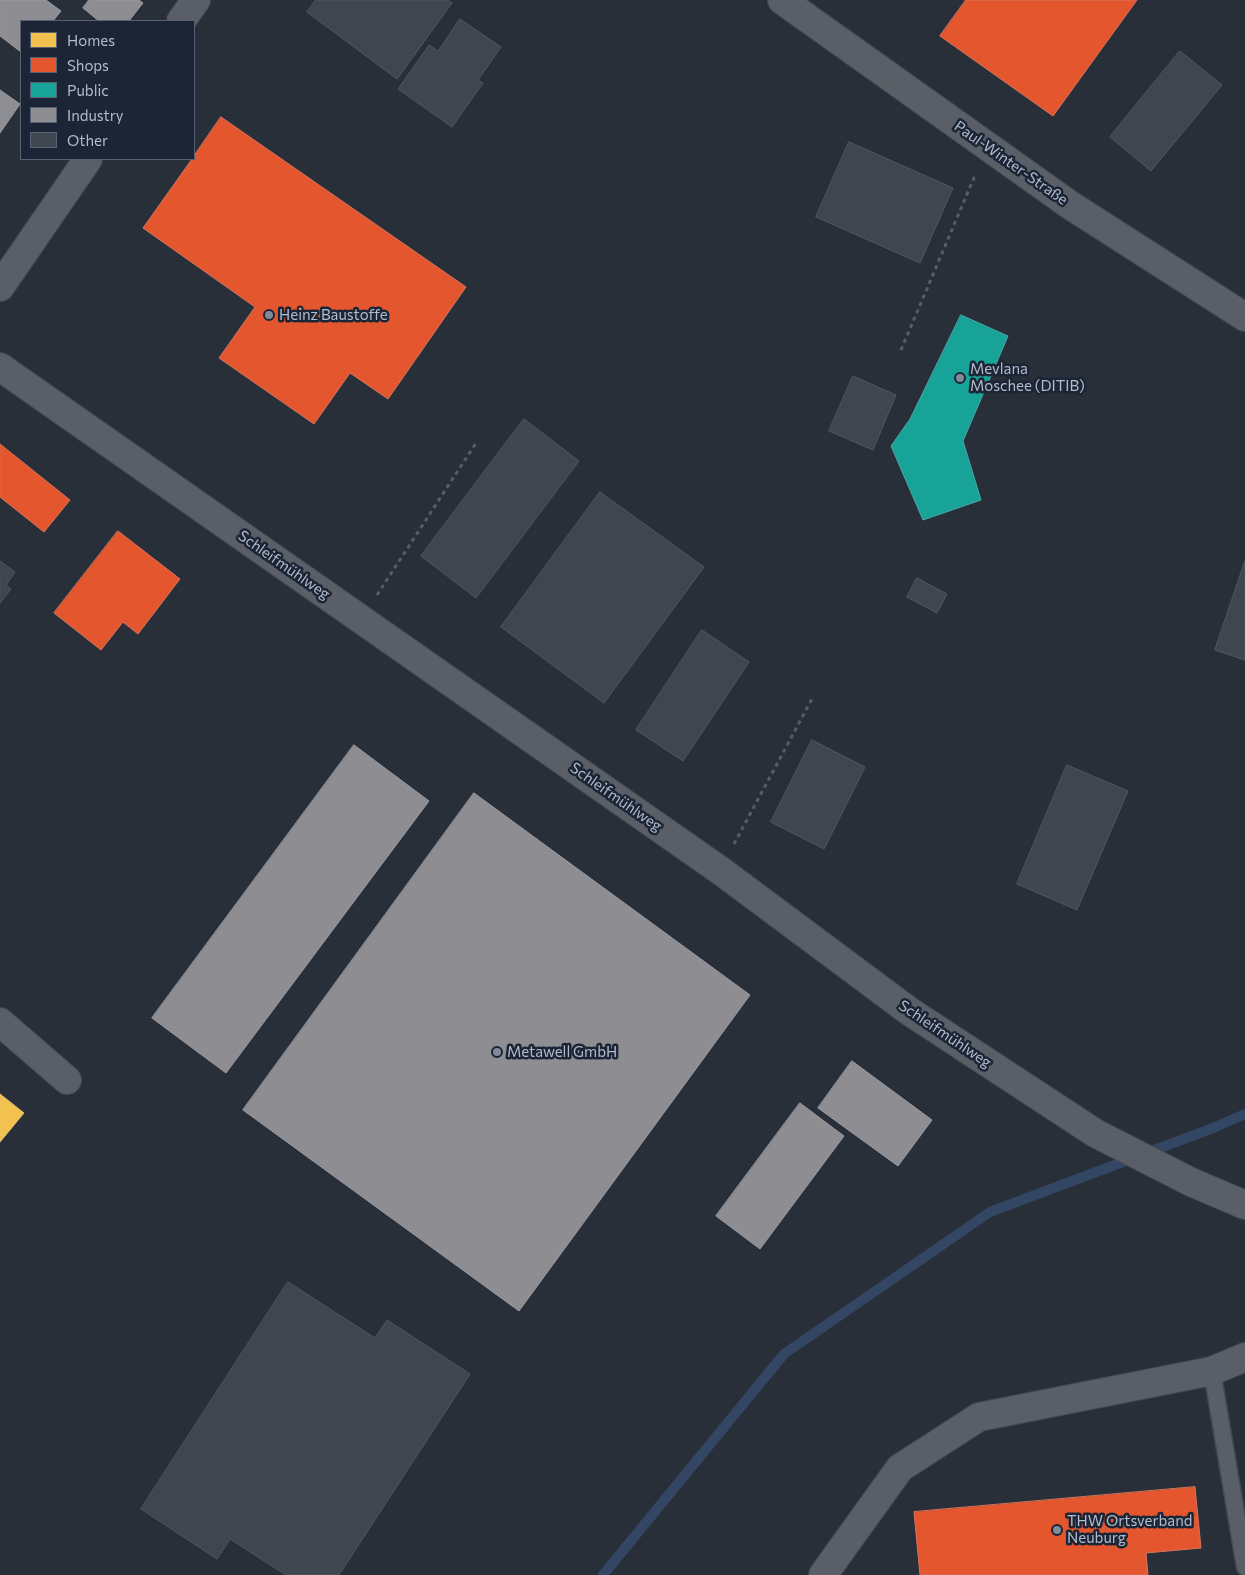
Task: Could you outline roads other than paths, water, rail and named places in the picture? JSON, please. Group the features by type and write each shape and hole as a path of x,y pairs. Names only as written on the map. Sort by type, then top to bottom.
{"street":[{"path":"182,20 196,0"},
{"name":"Paul-Winter-Straße","path":"782,0 1070,204 1245,317"},
{"path":"0,287 87,160"},
{"name":"Schleifmühlweg","path":"0,367 720,870 909,1011 1095,1132 1191,1182 1245,1205"},
{"path":"0,1022 67,1080"},
{"path":"823,1575 900,1468 980,1417 1212,1371 1245,1357"}],"lane":[{"path":"1212,1371 1245,1567"}],"waterway":[{"path":"603,1575 784,1354 990,1212 1213,1128 1245,1114"}],"place":[{"name":"Heinz Baustoffe","path":"269,315"},
{"name":"Mevlana Moschee (DITIB)","path":"960,378"},
{"name":"Metawell GmbH","path":"497,1052"},
{"name":"THW Ortsverband Neuburg","path":"1057,1530"}]}
